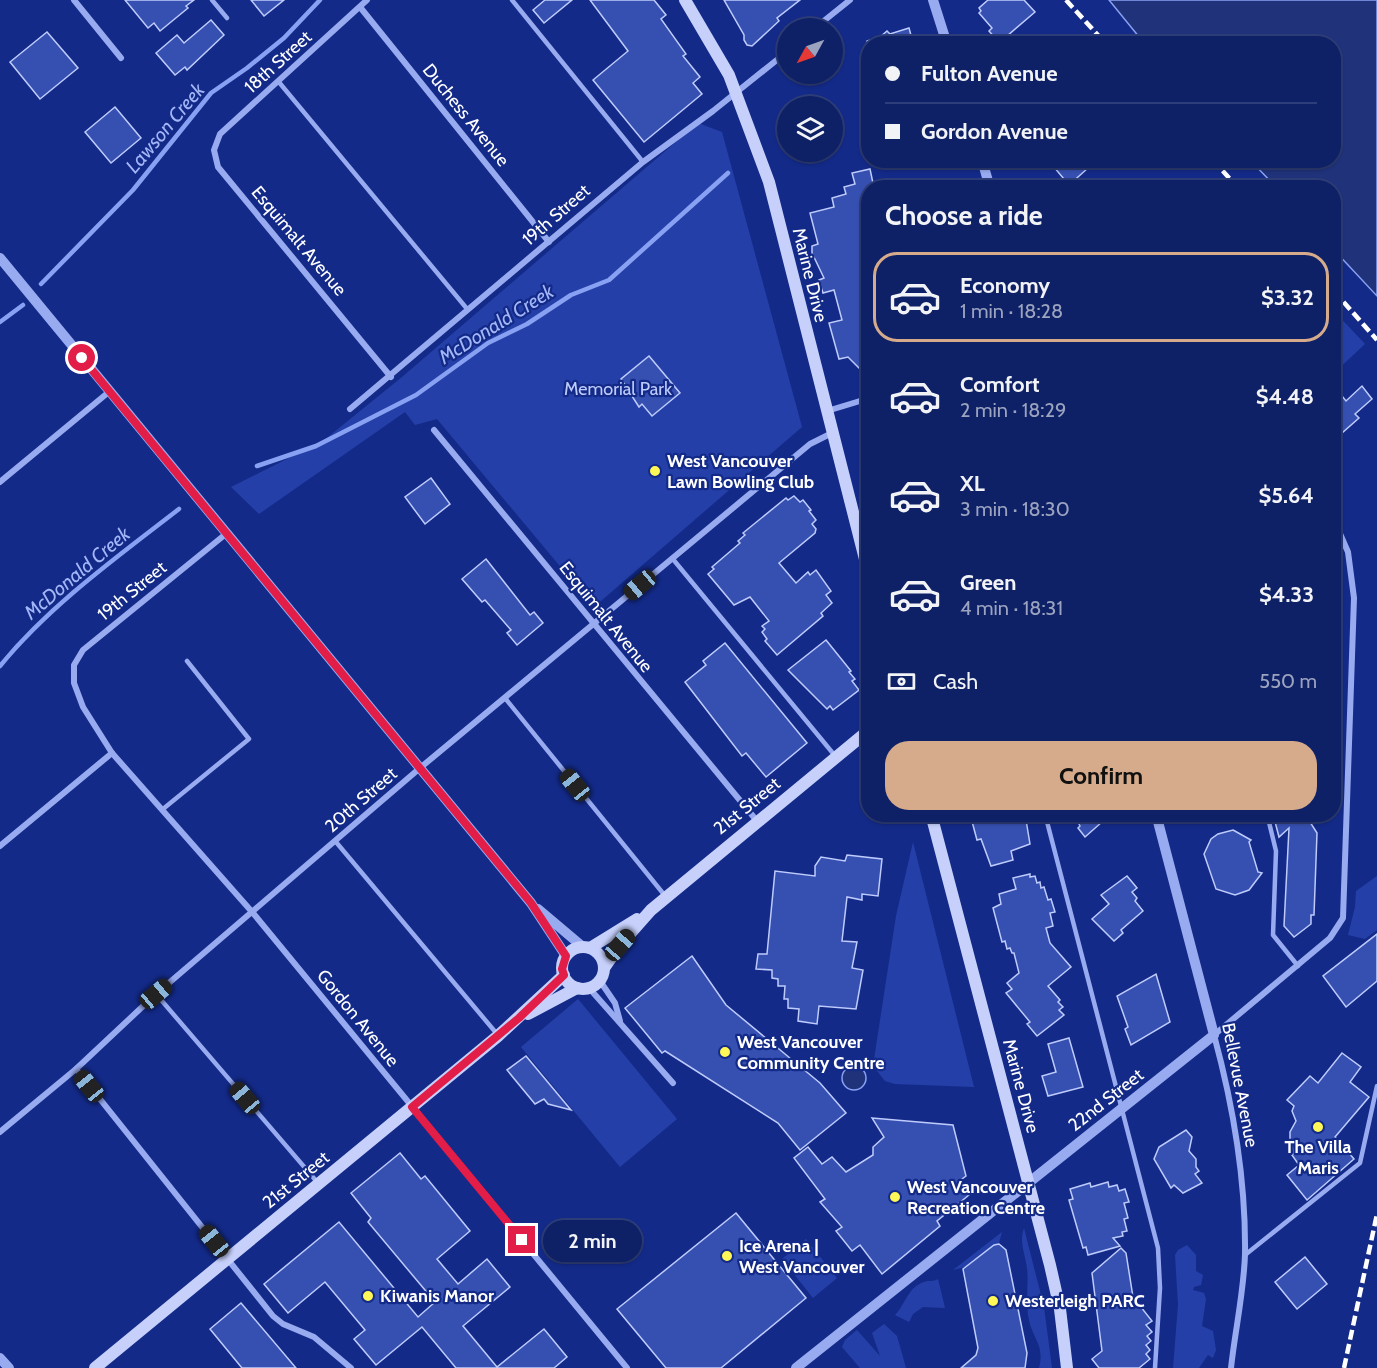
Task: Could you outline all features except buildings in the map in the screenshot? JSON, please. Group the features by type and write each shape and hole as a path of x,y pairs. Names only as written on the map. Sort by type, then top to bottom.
{"main road":[{"name":"Marine Drive","path":"685,0 726,68 769,182 861,544"},
{"name":"21st Street","path":"604,968 620,945 651,910 861,737"},
{"name":"Marine Drive","path":"934,822 1060,1309 1066,1368"},
{"name":"21st Street","path":"586,947 651,910"},
{"path":"586,947 600,956 604,968 588,985 564,975 562,969 570,951 586,947"},
{"name":"21st Street","path":"95,1368 320,1185 498,1036 564,975"},
{"name":"21st Street","path":"519,1018 588,985"}],"street":[{"path":"74,0 121,58"},
{"name":"18th Street","path":"214,150 219,134 367,0"},
{"path":"828,18 850,0"},
{"path":"933,0 944,36"},
{"name":"Duchess Avenue","path":"360,7 549,242"},
{"name":"19th Street","path":"350,409 391,377 643,162 777,60"},
{"name":"Esquimalt Avenue","path":"214,150 218,167 391,377"},
{"path":"0,258 531,903 566,956"},
{"path":"0,482 110,391"},
{"path":"827,411 861,401"},
{"name":"Esquimalt Avenue","path":"434,430 757,821"},
{"name":"20th Street","path":"0,1132 76,1069 156,994 420,768 810,444 832,434"},
{"name":"19th Street","path":"74,682 74,665 83,650 226,533"},
{"name":"22nd Street","path":"796,1368 1214,1035 1330,938 1343,918 1354,598 1348,552 1341,536"},
{"name":"Gordon Avenue","path":"74,682 83,707 112,753 253,913 627,1368"},
{"path":"0,846 112,753"},
{"name":"Bellevue Avenue","path":"1158,822 1228,1095 1241,1187 1245,1255 1231,1368"},
{"path":"531,903 586,947"},
{"path":"588,985 673,1083"},
{"path":"588,985 615,1003 621,1022"},
{"path":"76,1069 273,1316 283,1324 314,1337 351,1368"},
{"path":"0,1358 9,1368"}],"lane":[{"path":"212,0 227,18"},
{"path":"512,0 643,162"},
{"path":"278,81 468,311"},
{"path":"672,558 836,757"},
{"path":"163,809 249,739 187,661"},
{"path":"505,698 666,897"},
{"path":"1047,822 1158,1248 1160,1288 1155,1368"},
{"path":"1269,822 1276,851 1273,934 1298,966"},
{"path":"336,842 498,1036"},
{"path":"156,994 320,1185"},
{"path":"1245,1255 1360,1163 1377,1086"}],"green space":[{"name":"Memorial Park","path":"698,123 722,132 802,427 594,607 437,419 415,425 405,412 259,514 231,487 323,441 402,377"},
{"path":"1341,318 1365,344 1341,366"},
{"path":"913,842 974,1087 895,1084 885,1081 873,1066 896,916"},
{"path":"1377,876 1377,930 1365,939 1348,935 1355,907 1356,891"},
{"path":"578,999 677,1119 620,1167 521,1047"},
{"path":"1024,1228 1044,1307 1052,1368 1039,1368 1040,1348 1029,1320 1027,1268 1022,1243"},
{"path":"1002,1232 999,1243 965,1267 953,1270"},
{"path":"806,1239 837,1278 813,1298 782,1259"},
{"path":"1187,1245 1196,1255 1196,1271 1203,1275 1201,1285 1194,1287 1193,1290 1204,1293 1206,1299 1202,1326 1213,1331 1216,1350 1213,1358 1208,1355 1199,1368 1173,1368 1178,1305 1175,1255 1178,1250"},
{"path":"938,1279 945,1308 923,1307 913,1314 909,1322 895,1315 914,1288 924,1282"},
{"path":"884,1324 897,1336 906,1368 860,1368 842,1347 845,1340 857,1330 880,1356 872,1333"}],"water":[{"path":"1109,0 1377,0 1377,296 1341,257 1341,180 1269,180 1258,168 1341,168 1341,36 1138,36"},
{"path":"854,1066 862,1070 866,1078 862,1086 854,1090 846,1086 842,1078 846,1070"}],"waterway":[{"name":"Lawson Creek","path":"41,284 133,190 211,93 284,38 320,0"},
{"name":"McDonald Creek","path":"257,466 316,446 416,395 488,343 527,324 571,295 609,280 728,173"},
{"name":"Lawson Creek","path":"0,322 23,305"},
{"name":"McDonald Creek","path":"0,666 40,622 62,602 179,509"}],"railway":[{"path":"1066,0 1099,36"},
{"path":"1220,168 1231,180"},
{"path":"1341,299 1377,340"},
{"path":"1344,1368 1377,1214"}],"place":[{"name":"West Vancouver Lawn Bowling Club","path":"655,471"},
{"name":"West Vancouver Community Centre","path":"725,1052"},
{"name":"The Villa Maris","path":"1318,1127"},
{"name":"West Vancouver Recreation Centre","path":"895,1197"},
{"name":"Ice Arena | West Vancouver","path":"727,1256"},
{"name":"Kiwanis Manor","path":"368,1296"},
{"name":"Westerleigh PARC","path":"993,1301"}],"route":[{"path":"82,358 531,903 551,937 566,956 562,969 564,975 519,1018 412,1107 522,1240"}]}
